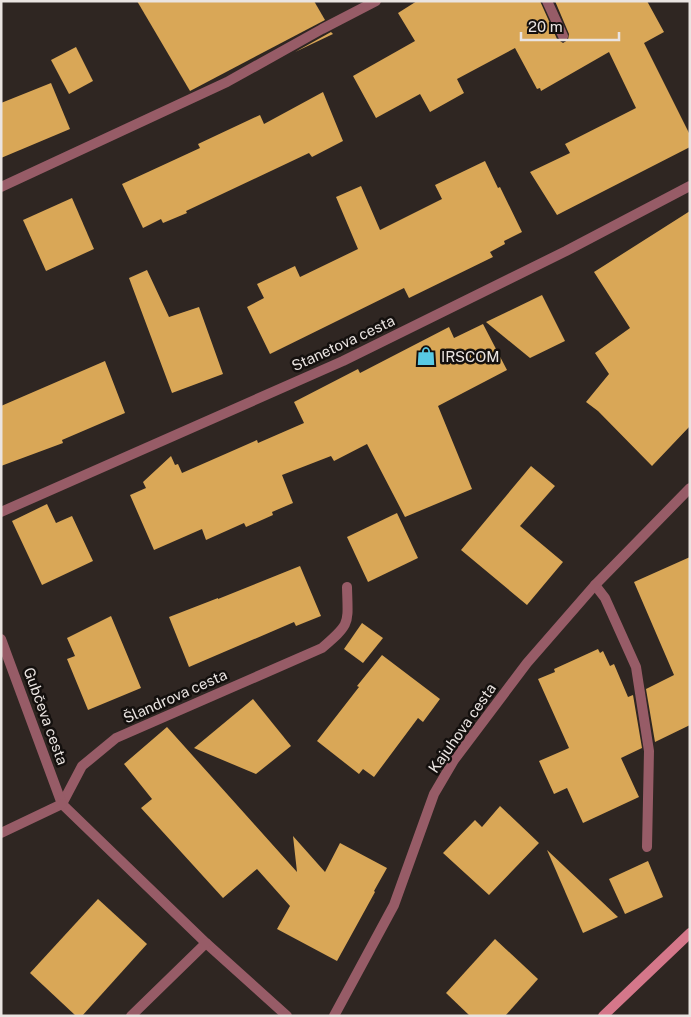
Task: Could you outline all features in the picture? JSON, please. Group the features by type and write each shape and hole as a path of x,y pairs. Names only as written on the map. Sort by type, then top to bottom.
{"main road":[{"path":"603,1016 690,933"}],"street":[{"path":"1,188 227,82 376,1"},
{"path":"547,1 563,36"},
{"name":"Stanetova cesta","path":"1,512 343,361 566,251 690,186"},
{"name":"Kajuhova cesta","path":"334,1016 394,905 434,794 454,760 527,663 595,585 690,488"},
{"path":"595,585 605,598 636,667 649,751 647,847"},
{"name":"Šlandrova cesta","path":"62,804 82,766 116,738 322,648 343,630 348,621 347,587"},
{"name":"Gubčeva cesta","path":"1,638 62,804"},
{"path":"1,833 62,804 206,943 287,1016"},
{"path":"131,1016 206,943"}],"building":[{"path":"137,1 314,1 325,20 190,91"},
{"path":"417,1 540,1 557,39 563,43 568,40 569,34 555,1 647,1 664,32 644,43 690,135 690,147 557,215 530,172 570,153 565,144 636,108 609,52 541,91 540,88 537,89 515,48 457,79 464,93 430,112 420,94 376,118 353,76 415,41 398,13"},
{"path":"331,32 333,34 295,52"},
{"path":"76,47 93,81 69,94 51,60"},
{"path":"51,83 70,129 1,158 1,103"},
{"path":"323,92 343,141 312,157 309,153 186,211 187,213 163,223 161,219 143,228 122,184 200,148 198,144 260,115 264,124"},
{"path":"485,161 522,232 504,241 505,244 490,252 493,257 409,298 404,288 270,354 247,307 264,298 257,284 295,266 300,277 358,249 336,197 361,186 380,230 442,199 435,185"},
{"path":"72,198 94,249 46,271 23,220"},
{"path":"690,211 690,426 652,466 598,411 586,402 609,374 595,353 630,328 594,272"},
{"path":"147,270 169,317 199,307 223,374 172,393 129,278"},
{"path":"542,295 565,341 530,358 486,322"},
{"path":"483,324 507,370 438,406 472,489 405,517 367,444 334,461 331,456 282,475 293,503 272,512 273,515 246,527 244,523 206,540 202,529 154,550 130,495 146,488 143,482 171,456 175,465 178,464 182,473 257,440 258,443 304,423 294,402 358,369 360,373 449,327 454,338"},
{"path":"105,361 125,413 62,440 63,443 1,466 1,406"},
{"path":"531,466 555,486 520,526 563,562 527,605 461,550"},
{"path":"47,504 56,523 72,516 93,561 42,585 12,521"},
{"path":"397,513 418,558 368,582 347,537"},
{"path":"690,557 690,725 655,742 646,689 674,675 634,582"},
{"path":"300,566 321,616 296,626 294,622 189,667 169,617"},
{"path":"111,616 141,688 88,710 67,659 75,656 67,638"},
{"path":"362,623 383,638 363,663 344,649"},
{"path":"598,649 600,653 603,651 610,666 614,664 628,697 633,695 642,748 621,758 639,797 583,823 567,788 554,794 539,761 569,748 538,679 555,672 554,669"},
{"path":"382,655 440,699 423,722 418,718 374,777 363,769 359,774 317,741"},
{"path":"253,699 291,746 256,774 194,748"},
{"path":"167,727 297,872 293,836 325,872 340,843 387,868 337,961 277,929 290,906 257,869 223,898 141,808 152,799 124,764"},
{"path":"500,806 539,843 489,895 443,853 475,820 482,827"},
{"path":"547,850 618,917 583,933"},
{"path":"648,861 663,897 625,914 609,879"},
{"path":"98,899 147,944 82,1016 76,1016 30,973"},
{"path":"495,939 538,979 505,1016 470,1016 446,993"}],"place":[{"name":"IRSCOM","path":"426,356"}]}
